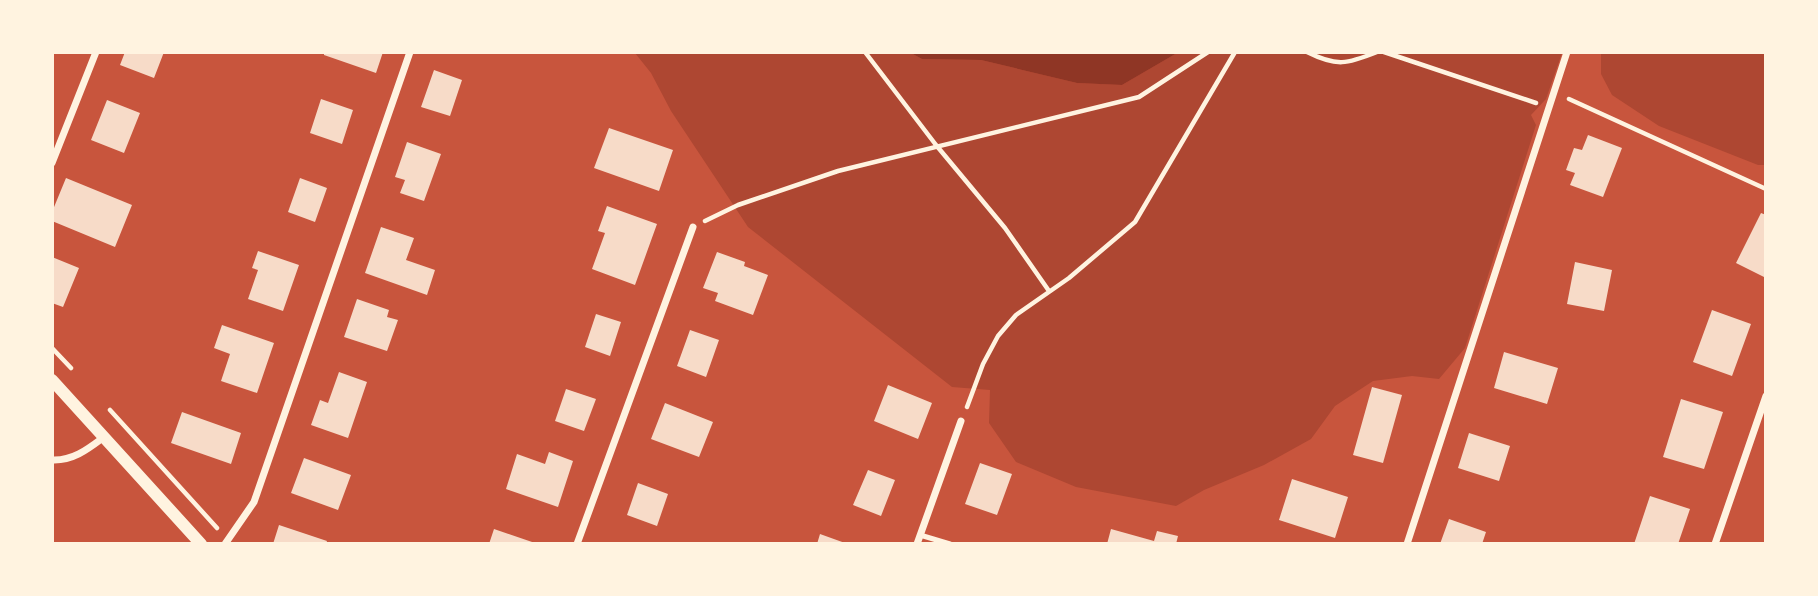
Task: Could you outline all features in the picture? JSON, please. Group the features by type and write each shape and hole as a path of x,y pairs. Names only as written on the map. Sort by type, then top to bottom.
{"street":[{"path":"52,163 96,52"},
{"path":"227,542 254,502 410,52"},
{"path":"1407,544 1567,52"},
{"path":"577,544 693,226"},
{"path":"52,380 201,544"},
{"path":"1715,544 1766,396"},
{"path":"918,539 961,421"},
{"path":"52,460 65,460 89,448 104,436"}],"lane":[{"path":"918,539 950,544"}],"path":[{"path":"865,52 936,145 1005,228 1049,291"},
{"path":"693,226 738,205 838,171 1139,97 1208,52"},
{"path":"961,421 983,364 998,336 1016,315 1069,278 1135,222 1235,52"},
{"path":"1307,52 1325,61 1350,63 1377,52"},
{"path":"1384,52 1550,108"},
{"path":"1555,93 1766,189"},
{"path":"52,348 80,378"},
{"path":"108,409 227,542"}],"shaded area":[{"path":"635,53 911,53 922,59 981,60 1077,83 1122,85 1177,53 1562,53 1546,99 1531,115 1536,125 1465,348 1439,379 1412,376 1373,381 1335,406 1311,439 1264,465 1204,490 1176,506 1076,487 1016,462 989,423 990,390 952,387 748,227 671,111 651,73"},
{"path":"911,53 1177,53 1122,85 1077,83 981,60 922,59"},
{"path":"1601,53 1765,53 1765,165 1758,165 1659,126 1612,95 1601,74"}],"building":[{"path":"125,52 164,52 154,78 120,65"},
{"path":"324,52 383,52 376,73 324,55"},
{"path":"434,70 462,80 450,116 421,107"},
{"path":"321,99 353,110 342,144 310,133"},
{"path":"107,100 140,113 124,153 91,140"},
{"path":"609,128 673,150 659,191 594,168"},
{"path":"1588,135 1622,148 1603,197 1570,185 1575,173 1566,170 1574,148 1582,150"},
{"path":"407,142 441,154 424,201 400,193 405,180 395,177"},
{"path":"66,178 132,205 115,247 52,221 52,212"},
{"path":"300,178 327,188 315,222 288,212"},
{"path":"607,206 657,224 635,285 592,269 605,233 598,231"},
{"path":"1761,213 1766,215 1766,278 1736,263"},
{"path":"381,227 414,238 406,260 435,270 427,295 365,273"},
{"path":"258,251 299,265 283,311 248,299 258,270 252,268"},
{"path":"717,252 745,262 744,266 768,275 753,315 715,301 718,293 703,288"},
{"path":"52,257 79,268 63,307 52,303"},
{"path":"1575,262 1612,270 1604,311 1567,304"},
{"path":"357,299 389,310 387,317 398,320 387,351 344,337"},
{"path":"1712,310 1751,324 1732,376 1693,362"},
{"path":"596,314 621,322 610,356 585,347"},
{"path":"222,325 274,343 257,393 221,381 230,354 214,348"},
{"path":"690,330 719,340 706,377 677,366"},
{"path":"1504,352 1558,368 1547,404 1494,388"},
{"path":"339,372 367,382 348,438 311,425 320,400 328,403"},
{"path":"888,385 932,403 918,439 874,421"},
{"path":"1372,387 1402,395 1383,463 1353,455"},
{"path":"566,389 596,399 584,431 555,421"},
{"path":"1681,399 1723,412 1704,469 1663,457"},
{"path":"665,403 713,422 699,457 651,439"},
{"path":"182,412 241,433 231,464 171,443"},
{"path":"1469,433 1510,446 1499,481 1458,468"},
{"path":"549,452 573,461 558,507 506,489 517,454 545,464"},
{"path":"304,458 351,475 338,510 291,493"},
{"path":"980,463 1012,474 997,515 965,504"},
{"path":"868,470 895,480 881,516 853,505"},
{"path":"1292,479 1348,497 1335,538 1279,520"},
{"path":"638,483 668,494 657,526 627,515"},
{"path":"1650,496 1690,509 1678,544 1634,544"},
{"path":"1449,519 1486,532 1482,544 1440,544"},
{"path":"279,525 327,541 326,544 273,544"},
{"path":"494,529 535,543 535,544 489,544"},
{"path":"1111,529 1154,541 1157,531 1178,536 1176,544 1107,544"},
{"path":"820,534 845,543 845,544 817,544"}]}
